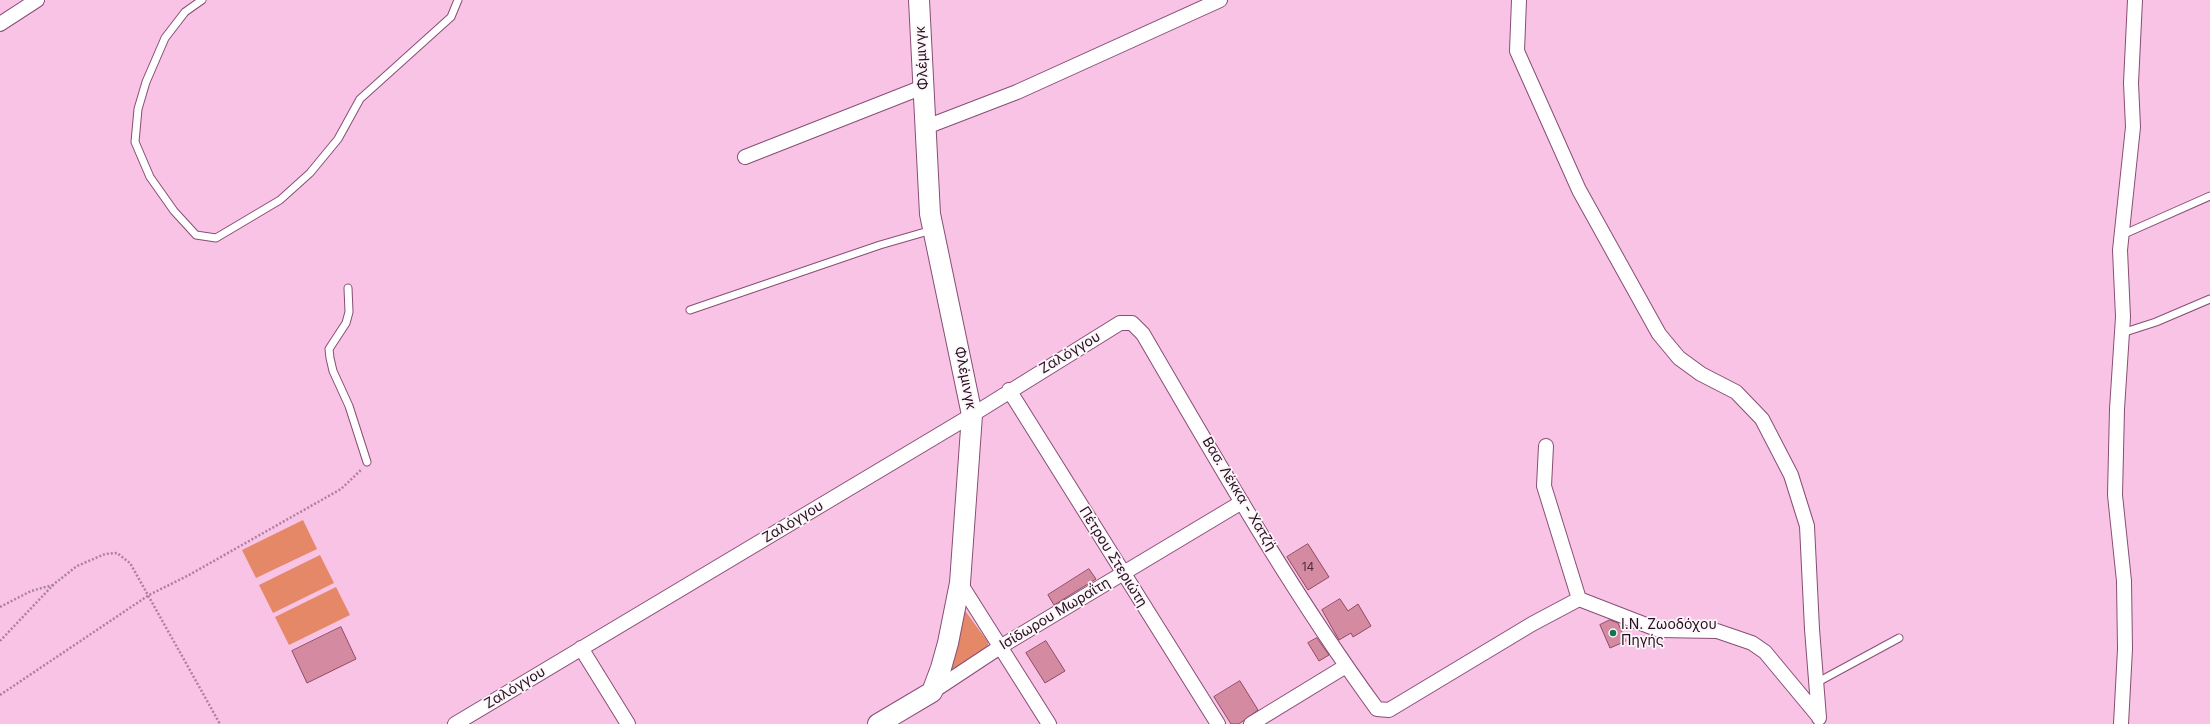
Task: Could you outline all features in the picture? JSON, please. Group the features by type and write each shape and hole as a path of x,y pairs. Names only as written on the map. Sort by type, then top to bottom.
{"street":[{"path":"0,24 37,0"},
{"name":"Φλέμινγκ","path":"919,0 928,188 932,230 953,318 972,415 960,583 948,643 932,692"},
{"path":"926,127 1016,92 1220,0"},
{"path":"1519,0 1516,51 1579,190 1659,334 1679,358 1701,374 1736,392 1762,419 1791,475 1807,526 1816,683 1820,720"},
{"path":"2121,724 2125,649 2124,581 2115,495 2117,409 2122,333 2120,250 2133,127 2131,83 2134,0"},
{"path":"745,157 923,87"},
{"name":"Ζαλόγγου","path":"456,724 972,415 1009,390 1120,323 1132,323"},
{"name":"Βασ. Λέκκα - Χατζή","path":"1132,323 1142,334 1242,502 1346,666 1377,708 1389,710 1526,628 1579,600"},
{"name":"Πέτρου Στεριώτη","path":"1009,390 1218,724"},
{"path":"1546,446 1544,486 1579,600 1660,630 1717,631 1752,642 1765,652 1795,691 1820,720"},
{"name":"Ισίδωρου Μωραΐτη","path":"932,692 1000,648 1242,502"},
{"path":"960,583 1049,724"},
{"path":"581,648 628,724"},
{"path":"1251,724 1346,666"},
{"path":"878,724 932,692"}],"lane":[{"path":"202,0 185,12 166,38 146,82 138,109 135,142 150,177 174,211 196,235 216,238 280,200 310,173 338,139 360,99 451,17 458,0"},
{"path":"2122,235 2210,196"},
{"path":"690,310 880,245 932,230"},
{"path":"348,288 349,312 346,323 329,349 330,358 333,371 349,406 368,462"},
{"path":"2122,333 2156,322 2210,299"},
{"path":"1816,683 1899,638"}],"path":[{"path":"0,695 149,595 189,575 340,488 357,475 368,462"},
{"path":"0,641 54,584 77,566 105,554 117,553 130,563 220,724"},
{"path":"0,607 31,591 54,584"}],"shaded area":[{"path":"303,520 317,549 256,578 242,550"},
{"path":"320,555 334,583 273,613 259,585"},
{"path":"336,587 350,615 289,645 275,617"},
{"path":"963,608 988,642 988,646 947,673"}],"building":[{"path":"1308,544 1329,577 1308,590 1287,557"},
{"path":"1089,569 1096,579 1054,605 1048,595"},
{"path":"1340,599 1348,611 1358,604 1371,626 1353,637 1351,633 1339,640 1322,610"},
{"name":"Ι.Ν. Ζωοδόχου Πηγής","path":"1610,620 1618,623 1626,641 1610,648 1600,625"},
{"path":"341,627 356,659 307,683 292,651"},
{"path":"1317,638 1329,655 1319,661 1308,643"},
{"path":"1046,641 1065,671 1045,683 1026,653"},
{"path":"1240,681 1258,710 1239,724 1231,724 1214,697"}],"place":[{"name":"Ι.Ν. Ζωοδόχου Πηγής","path":"1613,633"}]}
